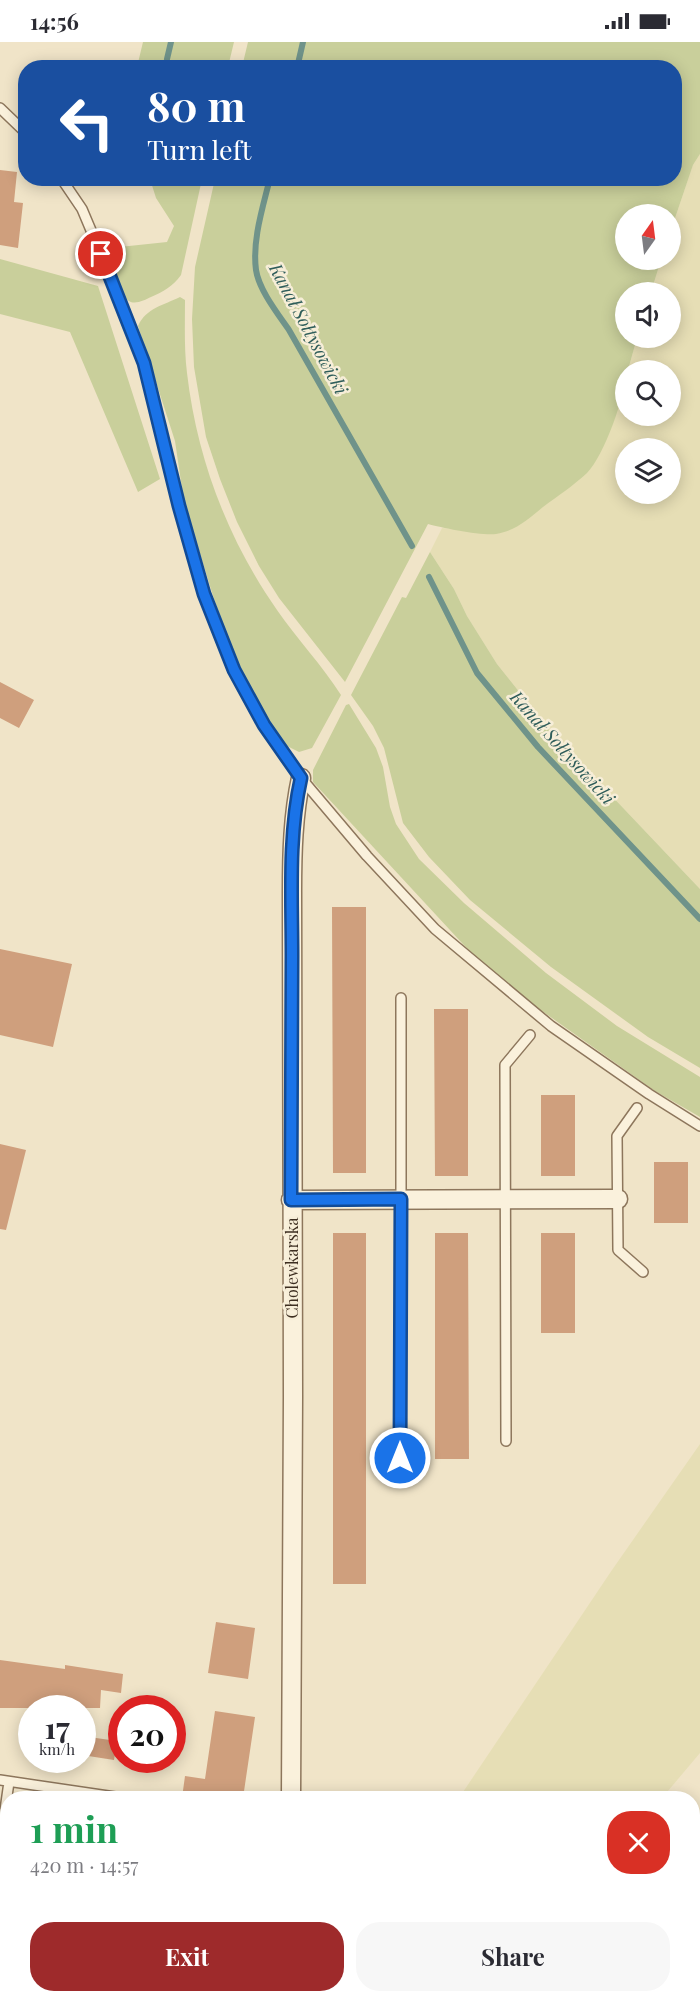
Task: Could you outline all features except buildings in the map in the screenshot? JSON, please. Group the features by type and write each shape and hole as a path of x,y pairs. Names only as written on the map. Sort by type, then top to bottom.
{"street":[{"name":"Cholewkarska","path":"291,1791 292,860 296,799 301,778"},
{"path":"291,1200 618,1199"}],"lane":[{"path":"0,108 18,125"},
{"path":"66,186 82,209 144,363 179,506 204,594 230,659 264,725 301,778 367,856 435,929 551,1026 643,1090 700,1126"},
{"path":"400,1458 401,998"},
{"path":"506,1441 505,1065 530,1035"},
{"path":"638,1108 617,1136 618,1250 643,1272"},
{"path":"5,1781 74,1791"}],"shaded area":[{"path":"700,154 700,889 552,733 497,664 430,552 442,528 465,530 613,421 615,414 615,426 681,426 681,360 631,360 634,348 681,348 681,282 654,282 658,270 681,270 680,204 693,165"},
{"path":"700,1444 700,1753 668,1791 464,1791 612,1570"}],"green space":[{"path":"143,42 234,42 230,60 139,60"},
{"path":"248,42 700,42 700,154 693,165 680,204 615,204 615,270 658,270 654,282 615,282 615,348 634,348 631,360 615,360 615,417 594,465 527,520 510,530 496,534 482,534 428,524 345,682 279,598 259,566 237,522 206,437 194,367 192,319 195,267 213,186 682,186 682,60 244,60"},
{"path":"152,186 200,186 181,275 164,291 143,301 129,301 122,292 116,277 110,248 167,242 174,226 156,198"},
{"path":"0,259 98,286 160,479 138,492 70,332 0,314"},
{"path":"180,297 185,300 185,355 192,405 198,436 217,498 259,583 341,695 312,748 299,752 287,746 268,719 237,663 214,599 184,502 175,441 138,326 151,311"},
{"path":"430,552 497,664 552,733 700,889 700,1068 648,1037 551,967 470,900 429,857 403,823 384,748 373,726 351,695 402,597 406,598"},
{"path":"349,704 376,748 383,767 390,807 396,824 419,859 464,903 546,973 617,1026 700,1077 700,1117 655,1091 535,1006 474,956 313,782 313,770 346,705"}],"waterway":[{"path":"167,60 171,42"},
{"name":"Kanał Sołtysowicki","path":"299,60 303,42"},
{"name":"Kanał Sołtysowicki","path":"268,186 259,224 255,259 261,286 289,330 412,546"},
{"name":"Kanał Sołtysowicki","path":"429,577 477,673 538,747 700,919"}],"route":[{"path":"101,254 144,363 179,506 204,594 234,670 264,725 301,778 296,799 291,892 291,1200 401,1199 400,1458"}]}
